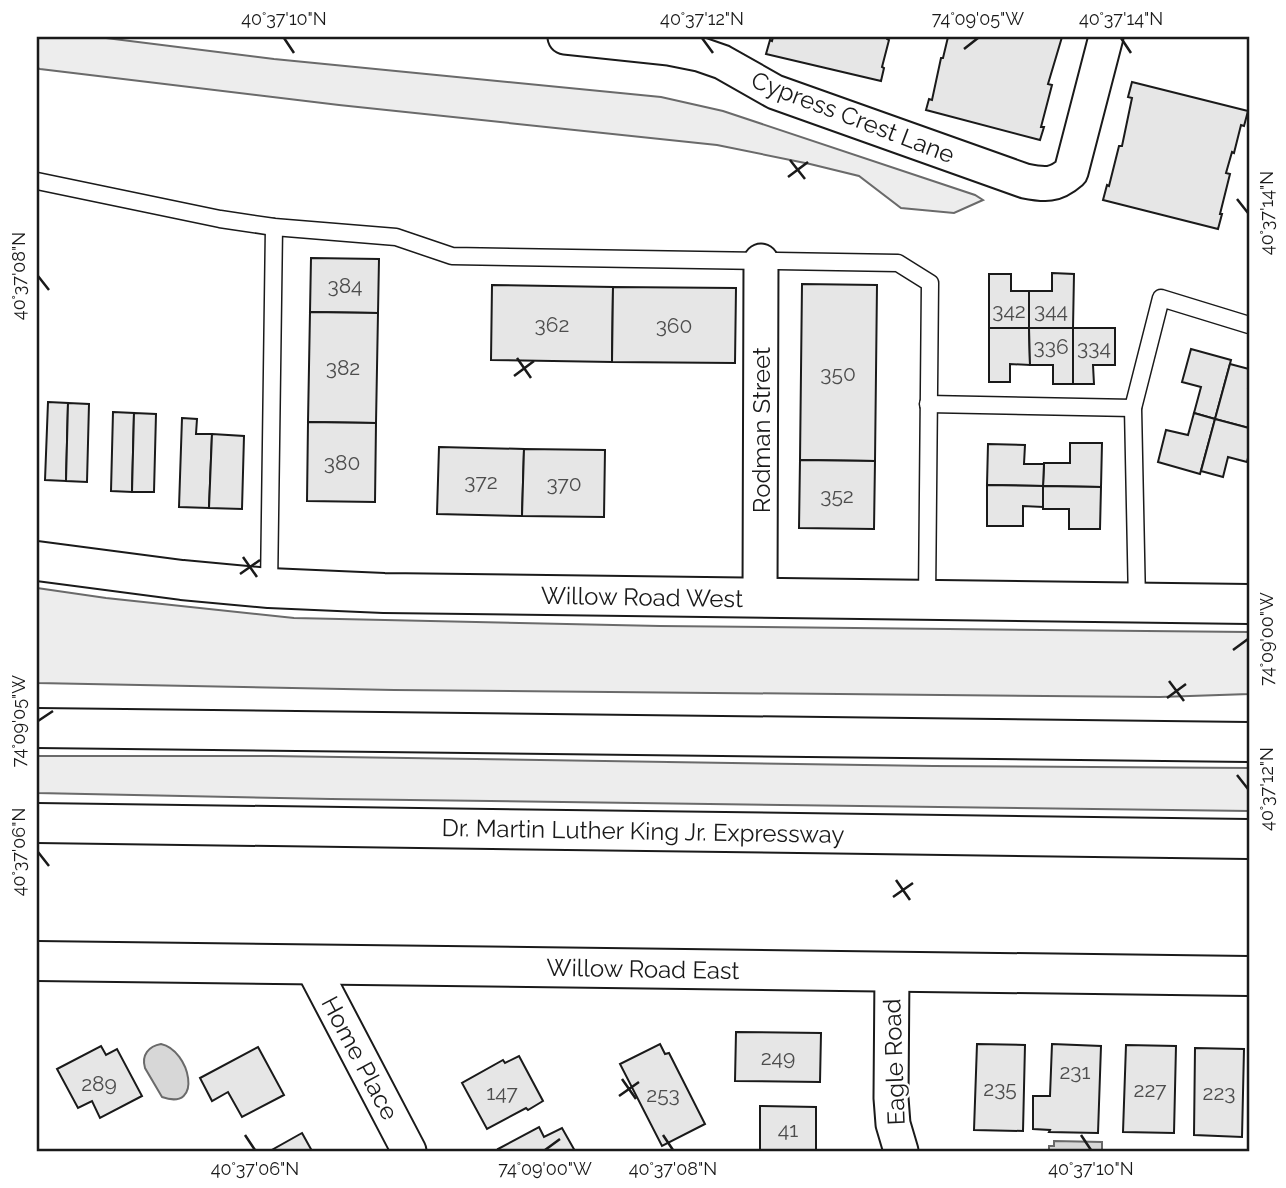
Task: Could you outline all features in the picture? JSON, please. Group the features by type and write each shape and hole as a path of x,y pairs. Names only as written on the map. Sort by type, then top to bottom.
{"main road":[{"name":"Willow Road West","path":"37,561 182,580 269,588 384,593 1249,604"},
{"path":"37,728 1249,742"},
{"name":"Dr. Martin Luther King Jr. Expressway","path":"37,823 1249,839"},
{"name":"Willow Road East","path":"37,961 1249,976"}],"street":[{"name":"Cypress Crest Lane","path":"565,37 699,54 725,49 775,93 1025,181 1042,184 1059,182 1071,172 1106,37"},
{"name":"Rodman Street","path":"760,598 761,261"},
{"name":"Home Place","path":"311,964 409,1151"},
{"name":"Eagle Road","path":"892,972 891,1098 893,1124 901,1151"}],"lane":[{"path":"37,181 220,219 274,227 396,237 452,256 898,263 930,283 928,600"},
{"path":"269,588 274,227"},
{"path":"1137,603 1133,408 1161,299 1249,325"},
{"path":"928,404 1133,408"}],"shaded area":[{"path":"37,37 98,37 274,59 661,97 723,111 975,195 983,200 954,213 901,208 859,176 717,145 339,105 40,69 37,68"},
{"path":"37,588 294,618 660,626 1249,632 1249,694 1160,697 394,690 37,683"},
{"path":"37,756 271,756 1249,768 1249,811 37,793"},
{"path":"161,1044 171,1049 185,1067 188,1088 184,1096 175,1099 162,1097 145,1068 144,1059 147,1052"},
{"path":"1054,1141 1102,1142 1102,1151 1049,1151 1049,1146 1054,1146"}],"building":[{"path":"773,37 887,37 889,40 881,81 766,54"},
{"path":"948,37 1062,37 1048,84 1052,85 1040,140 926,110 929,99 932,100"},
{"path":"1132,82 1248,111 1226,173 1230,174 1218,229 1103,200 1119,146 1122,146 1132,98 1128,97"},
{"path":"311,258 379,259 378,313 310,312"},
{"path":"1052,273 1074,274 1073,328 1029,328 1029,291 1052,291"},
{"path":"989,274 1011,274 1011,291 1029,291 1029,328 989,328"},
{"path":"802,284 877,285 875,461 800,460"},
{"path":"492,285 613,287 612,362 491,360"},
{"path":"613,287 736,288 735,363 612,362"},
{"path":"310,312 378,313 376,423 308,422"},
{"path":"989,328 1029,328 1030,365 1010,364 1010,382 989,382"},
{"path":"1029,328 1073,328 1073,384 1053,384 1053,365 1030,365"},
{"path":"1073,328 1115,328 1115,365 1093,365 1094,384 1073,384"},
{"path":"1191,349 1231,360 1215,419 1194,413 1201,387 1182,382"},
{"path":"1230,364 1249,369 1249,428 1215,419"},
{"path":"48,402 68,403 66,481 45,480"},
{"path":"68,403 89,404 87,482 66,481"},
{"path":"113,412 134,413 132,492 111,491"},
{"path":"134,413 156,414 154,492 132,492"},
{"path":"1194,413 1215,419 1200,474 1158,462 1166,430 1188,435"},
{"path":"182,418 197,419 196,434 212,434 209,508 179,507"},
{"path":"1215,419 1249,428 1247,462 1228,457 1223,477 1201,471"},
{"path":"308,422 376,423 375,502 307,501"},
{"path":"212,434 244,436 242,509 209,508"},
{"path":"1070,443 1102,443 1101,487 1043,486 1044,463 1070,463"},
{"path":"988,444 1025,445 1024,464 1044,464 1043,486 987,485"},
{"path":"439,447 524,449 522,516 437,514"},
{"path":"524,449 605,450 604,517 522,516"},
{"path":"800,460 875,461 874,529 799,528"},
{"path":"987,485 1043,486 1043,507 1023,506 1023,526 987,526"},
{"path":"1043,486 1101,487 1100,529 1069,529 1069,509 1043,509"},
{"path":"736,1032 821,1033 820,1082 735,1081"},
{"path":"660,1044 665,1054 669,1053 705,1124 662,1146 620,1064"},
{"path":"977,1044 1025,1045 1023,1131 974,1130"},
{"path":"1052,1044 1101,1046 1098,1133 1033,1129 1033,1096 1050,1096"},
{"path":"1126,1045 1176,1046 1174,1133 1123,1132"},
{"path":"101,1046 106,1055 117,1049 142,1096 100,1118 92,1101 78,1108 57,1069"},
{"path":"258,1047 284,1095 242,1117 228,1092 212,1101 200,1078"},
{"path":"1195,1048 1244,1049 1242,1137 1194,1135"},
{"path":"519,1056 543,1101 487,1129 462,1083 503,1060 505,1063"},
{"path":"760,1106 816,1107 816,1151 760,1151"},
{"path":"539,1127 544,1137 562,1128 575,1151 499,1151 498,1149"},
{"path":"302,1133 312,1151 270,1151"}]}
